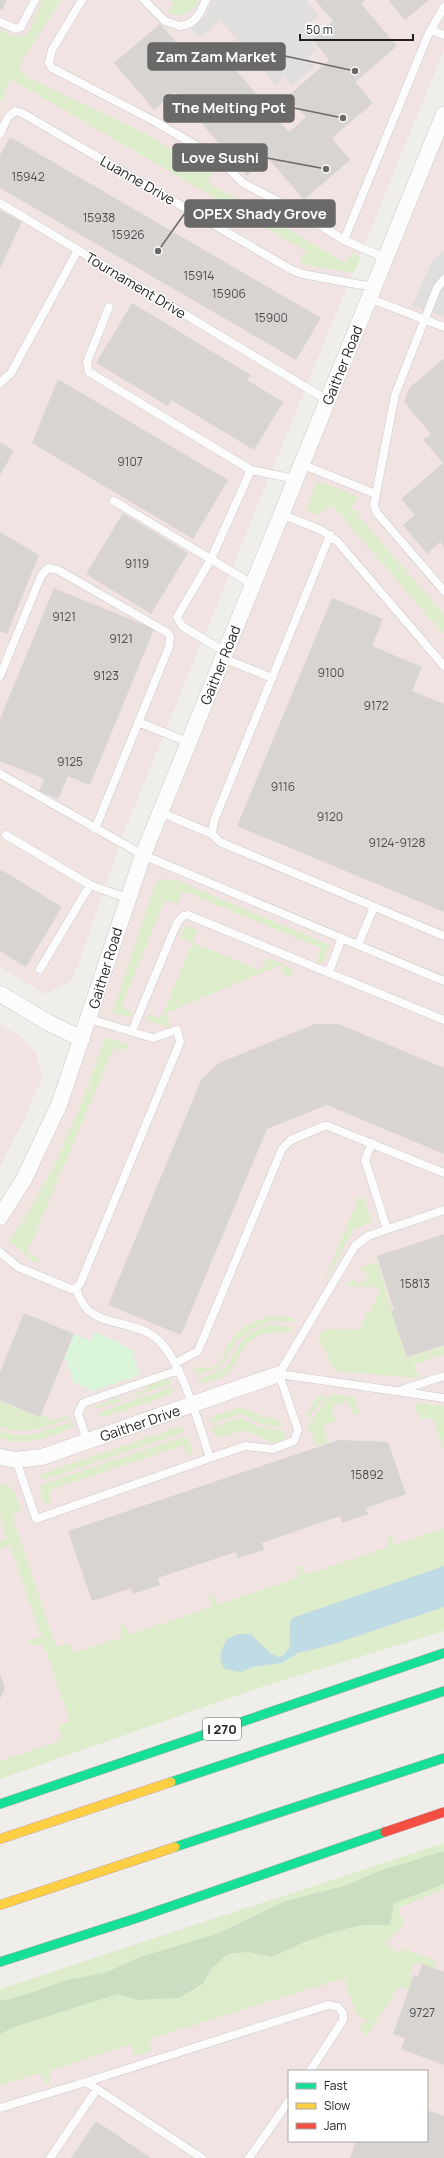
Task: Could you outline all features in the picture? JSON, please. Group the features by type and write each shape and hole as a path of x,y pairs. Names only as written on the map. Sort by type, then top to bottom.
{"highway":[{"name":"I 270","path":"0,1804 444,1653"},
{"name":"I 270","path":"0,1839 444,1691"},
{"path":"0,1905 444,1758"},
{"path":"0,1962 137,1918 444,1812"},
{"path":"137,1918 206,1884"}],"street":[{"name":"Gaither Road","path":"0,1217 24,1179 43,1143 62,1099 127,898 143,855 444,114"},
{"path":"0,994 49,1023 82,1039"},
{"name":"Gaither Drive","path":"0,1456 16,1460 30,1460 279,1374"}],"lane":[{"path":"0,22 19,29 35,0"},
{"path":"82,0 52,50 49,63 52,68 181,136 219,159 243,183 301,213 344,240 385,258"},
{"path":"144,0 165,21 180,26 194,20 201,12 206,0"},
{"path":"344,240 431,30 444,7"},
{"path":"431,30 444,35"},
{"name":"Luanne Drive","path":"0,134 8,117 15,111 22,113 290,269 302,274 371,292 425,320 444,327"},
{"path":"0,203 78,250"},
{"name":"Tournament Drive","path":"0,383 11,373 78,250 327,400"},
{"path":"444,278 437,288 395,395 374,505 377,513 444,591"},
{"path":"109,307 87,362 89,372 250,470 295,480"},
{"path":"302,464 376,494"},
{"path":"250,470 211,559 179,613 178,620 182,626 224,655 272,678"},
{"path":"114,501 252,584"},
{"path":"281,514 330,535 444,666"},
{"path":"212,834 214,821 330,535"},
{"path":"0,676 41,576 48,568 58,570 168,633 170,637 169,647 95,829"},
{"path":"138,722 188,742"},
{"path":"0,774 143,855 444,981"},
{"path":"160,812 212,834 220,842 444,936"},
{"path":"6,835 90,885 127,898"},
{"path":"40,969 90,885"},
{"path":"358,945 374,907"},
{"path":"132,1031 177,922 183,916 192,916 444,1020"},
{"path":"329,972 342,938"},
{"path":"0,1252 18,1267 71,1289 76,1288 80,1284 180,1042 177,1030 153,1038 89,1019"},
{"path":"87,1441 78,1413 79,1408 83,1403 178,1366 198,1351 286,1143 326,1125 444,1173"},
{"path":"372,1143 365,1160 387,1229"},
{"path":"16,1460 36,1519 245,1446 273,1449 294,1441 298,1430 279,1374 355,1246 364,1238 444,1210"},
{"path":"76,1288 80,1300 90,1312 104,1320 137,1327 154,1336 170,1352 178,1366 210,1458"},
{"path":"279,1374 444,1398"},
{"path":"398,1391 444,1376"},
{"path":"0,2108 86,2082 328,2004 338,2006 343,2013 343,2020 311,2070"},
{"path":"86,2082 202,2158"},
{"path":"50,2158 97,2089"},
{"path":"250,2158 288,2102"}],"shaded area":[{"path":"0,0 444,0 444,50 124,832 78,965 71,981 45,994 0,967"},
{"path":"212,0 306,0 319,15 310,23 318,32 309,40 317,49 308,57 315,66 292,86 285,77 276,85 219,19 210,30 199,38 191,29 206,15"},
{"path":"444,119 444,1628 0,1772 0,1224 27,1181 125,914"},
{"path":"444,250 444,317 412,306 432,261"},
{"path":"0,1024 20,1036 36,1053 42,1078 25,1118 0,1167"},
{"path":"444,1881 444,2158 0,2158 0,2077 393,1902"}],"green space":[{"path":"43,0 61,0 22,60 20,69 26,77 142,132 212,173 207,182 345,263 352,253 361,257 354,273 302,264 300,262 306,251 11,79 0,103 0,30 16,37 27,35"},
{"path":"170,0 197,0 197,5 187,13 178,16 168,11 174,5"},
{"path":"317,482 324,483 358,497 351,507 444,615 444,635 331,504 318,515 306,510"},
{"path":"159,879 178,881 330,945 323,962 320,964 317,961 321,948 183,891 177,904 165,900 121,1007 132,1012 132,1017 112,1014 152,892"},
{"path":"185,926 197,930 193,943 261,970 266,960 270,959 293,969 294,974 286,977 280,965 166,1013 170,1023 168,1027 149,1021 146,1018 149,1014 161,1018 192,944 180,937"},
{"path":"105,1037 127,1044 128,1047 125,1050 114,1047 27,1253 39,1259 38,1262 35,1263 9,1241 39,1193 64,1143 76,1117"},
{"path":"359,1197 363,1197 371,1219 370,1223 353,1229 328,1277 326,1277"},
{"path":"377,1261 406,1358 444,1346 444,1354 414,1364 418,1375 417,1378 335,1371 318,1337 325,1329 362,1329 362,1321 366,1321 366,1312 371,1312 371,1304 376,1304 376,1296 380,1295 380,1287 347,1286 352,1279 363,1285 369,1274 359,1269"},
{"path":"275,1316 290,1317 298,1322 274,1321 253,1328 235,1342 222,1366 199,1374 195,1373 193,1369 195,1367 209,1368 218,1365 232,1339 242,1329 261,1319"},
{"path":"276,1325 291,1327 293,1330 284,1333 260,1335 247,1344 242,1350 234,1366 222,1378 203,1383 198,1381 201,1378 227,1367 244,1338 250,1333 256,1329"},
{"path":"95,1332 120,1343 132,1351 140,1375 93,1391 73,1382 70,1370 66,1368 68,1361 63,1359 74,1334 91,1341"},
{"path":"167,1379 172,1381 169,1385 99,1408 94,1407 116,1398 120,1400 133,1396 134,1393 146,1390 148,1384 153,1381"},
{"path":"170,1388 175,1389 170,1395 104,1417 98,1416 100,1412"},
{"path":"324,1394 325,1397 309,1417 305,1416 317,1398"},
{"path":"331,1394 354,1397 359,1412 356,1415 353,1414 348,1401 332,1406 335,1421 323,1427 328,1442 316,1446 308,1425"},
{"path":"0,1401 41,1418 42,1415 53,1420 71,1415 68,1419 34,1430 17,1431 0,1426"},
{"path":"418,1403 444,1406 444,1452 432,1417 420,1419 415,1406"},
{"path":"242,1407 263,1417 277,1419 282,1424 280,1427 260,1424 243,1414 212,1423 209,1421 213,1416"},
{"path":"242,1418 258,1427 280,1430 285,1433 285,1439 274,1443 248,1431 223,1437 215,1435 211,1431 214,1426"},
{"path":"70,1422 74,1424 71,1428 45,1438 18,1442 0,1438 0,1430 17,1435 35,1434"},
{"path":"178,1427 184,1429 182,1433 50,1478 42,1480 39,1478 46,1472"},
{"path":"183,1437 189,1438 192,1455 188,1455 184,1445 49,1490 51,1502 48,1504 44,1502 39,1487 43,1484"},
{"path":"0,1483 13,1488 21,1510 12,1515 56,1647 69,1643 74,1653 123,1637 120,1628 122,1624 125,1625 129,1635 212,1607 209,1598 210,1595 214,1596 217,1605 300,1577 297,1567 299,1565 302,1566 305,1575 388,1547 387,1535 391,1536 394,1545 444,1528 444,1566 292,1618 289,1628 288,1649 285,1654 280,1657 271,1654 251,1634 241,1672 252,1667 282,1663 298,1653 334,1644 444,1607 444,1631 261,1687 0,1779 0,1761 62,1740 59,1725 70,1721 43,1643 33,1646 29,1644 30,1640 41,1636 10,1545 0,1549 0,1541 7,1538 0,1515"},
{"path":"444,1843 444,1851 379,1871 347,1885 285,1901 217,1934 143,1956 104,1973 66,1980 28,1994 0,2001 0,1989"},
{"path":"444,1851 444,1884 394,1903 390,1925 362,1925 337,1931 302,1943 272,1957 249,1952 228,1954 212,1968 203,1984 179,1998 138,2000 118,1994 18,2026 0,2034 0,2001 28,1994 66,1980 104,1973 143,1956 217,1934 285,1901 347,1885 379,1871"},
{"path":"444,1884 444,1889 398,1908 404,1924 386,1943 397,1953 406,1949 434,1960 437,1970 415,1962 409,1977 413,1978 409,1990 399,1986 367,2036 359,2030 366,2020 356,2014 344,1978 149,2039 151,2051 137,2056 134,2054 131,2044 48,2071 50,2081 48,2084 45,2082 41,2073 0,2085 0,2034 18,2026 118,1994 138,2000 179,1998 203,1985 212,1968 228,1954 249,1952 272,1957 302,1943 337,1931 362,1925 390,1925 394,1903"}],"water":[{"path":"444,1566 444,1607 334,1644 298,1653 282,1663 252,1667 241,1672 225,1669 221,1662 221,1654 227,1639 239,1634 251,1634 271,1654 280,1657 285,1654 288,1649 290,1623 292,1618"}],"building":[{"path":"0,0 7,0 2,10 0,9"},
{"path":"315,0 365,0 361,4 397,46 355,82 373,103 332,138 350,160 304,200 268,158 247,176 175,92 154,110 114,63 160,24 197,66 217,48 289,132 306,117 288,96 329,60 312,39 333,21"},
{"path":"388,0 429,0 405,20"},
{"path":"10,137 321,318 296,360 0,188 0,155"},
{"path":"0,210 22,222 0,268"},
{"path":"132,303 251,375 247,380 283,402 254,450 171,400 168,406 96,363"},
{"path":"444,358 444,547 440,542 427,554 403,525 415,515 401,499 443,463 423,440 431,434 404,402 409,388"},
{"path":"58,379 228,480 193,539 32,443"},
{"path":"0,442 14,451 0,475"},
{"path":"123,513 188,553 151,614 86,574"},
{"path":"0,532 39,555 7,634 0,631"},
{"path":"54,588 154,629 90,785 68,776 58,799 39,791 44,779 0,761 0,719"},
{"path":"332,598 383,619 372,646 422,667 412,691 444,704 444,912 237,826"},
{"path":"0,869 62,907 26,967 0,951"},
{"path":"315,1024 339,1024 444,1068 444,1154 327,1105 267,1129 181,1335 108,1305 201,1080 219,1063"},
{"path":"444,1234 444,1345 407,1357 391,1311 394,1310 377,1256"},
{"path":"24,1313 74,1334 40,1417 0,1400 0,1372"},
{"path":"339,1440 388,1442 406,1494 366,1508 368,1514 342,1523 340,1516 262,1543 264,1550 238,1558 236,1552 158,1578 160,1585 133,1594 131,1588 92,1601 68,1531"},
{"path":"0,1674 5,1688 0,1699"},
{"path":"422,1964 444,1972 444,2065 401,2049 405,2038 393,2034 414,1975 418,1976"},
{"path":"428,2110 444,2116 444,2158 350,2158 356,2142 428,2142"},
{"path":"96,2121 151,2158 71,2158"}],"traffic: fast":[{"path":"0,1804 444,1653"},
{"path":"171,1782 444,1691"},
{"path":"175,1847 444,1758"},
{"path":"0,1962 137,1918 385,1832"}],"traffic: slow":[{"path":"0,1839 171,1782"},
{"path":"0,1905 175,1847"}],"traffic: jam":[{"path":"385,1832 444,1812"}],"place":[{"name":"Zam Zam Market","path":"355,71"},
{"name":"The Melting Pot","path":"343,118"},
{"name":"Love Sushi","path":"326,169"},
{"name":"OPEX Shady Grove","path":"158,251"}]}
